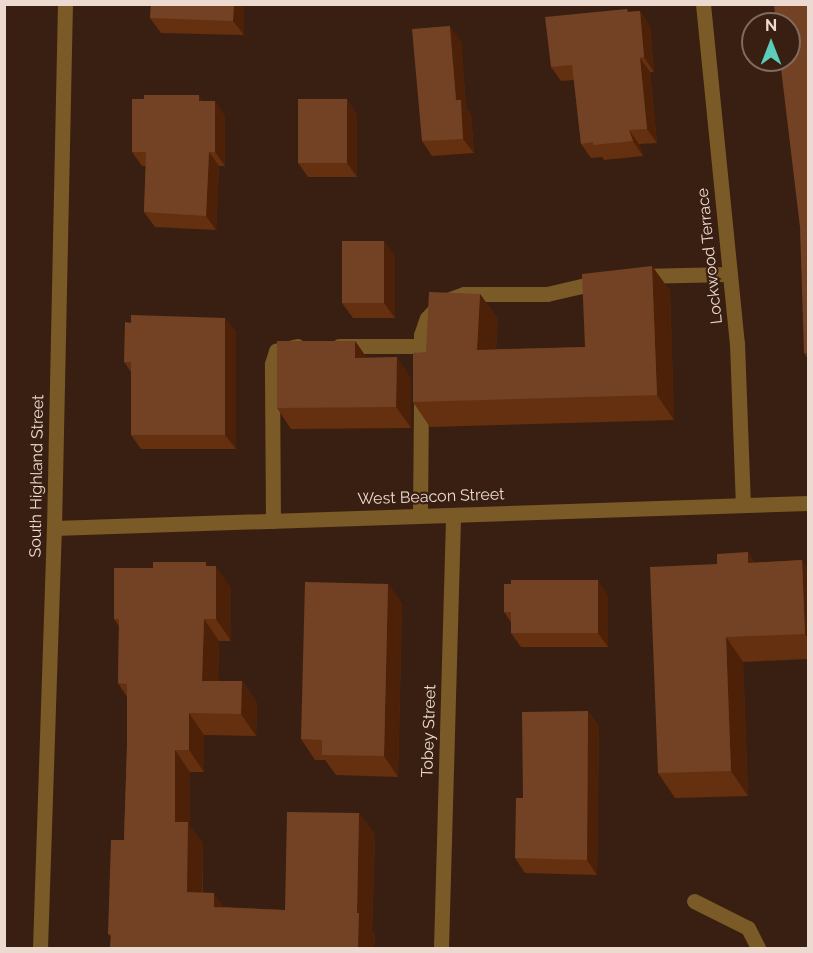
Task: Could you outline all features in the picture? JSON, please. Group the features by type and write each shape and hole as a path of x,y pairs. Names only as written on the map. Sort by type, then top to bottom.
{"street":[{"name":"South Highland Street","path":"40,948 54,528 65,4"},
{"name":"Lockwood Terrace","path":"703,4 737,343 743,505"},
{"path":"420,516 422,346 427,318 442,302 464,294 548,294 622,277 730,274"},
{"path":"273,521 272,364 276,351 292,346 422,346"},
{"name":"West Beacon Street","path":"54,528 808,503"},
{"name":"Tobey Street","path":"441,948 453,514"},
{"path":"694,901 748,928 758,948"}],"building":[{"path":"151,4 234,4 233,21 150,18"},
{"path":"774,4 808,4 808,353 804,353 800,227 781,72 801,72 801,12 775,12"},
{"path":"627,9 627,12 640,11 644,57 640,58 647,129 629,130 633,141 581,144 572,65 551,67 545,17"},
{"path":"450,26 456,100 461,100 463,139 422,141 412,29"},
{"path":"144,95 199,95 199,101 215,101 215,152 209,152 206,216 144,212 146,152 132,152 132,99 144,99"},
{"path":"298,99 347,99 347,163 298,163"},
{"path":"342,241 384,241 384,303 342,303"},
{"path":"652,266 657,395 413,402 413,353 426,352 429,292 480,294 477,350 585,347 582,274"},
{"path":"131,315 225,318 225,435 131,435 131,362 124,362 125,322 131,323"},
{"path":"277,341 355,341 355,358 397,357 396,407 277,408"},
{"path":"748,552 748,563 802,560 805,634 726,637 731,771 658,773 650,567 717,564 717,554"},
{"path":"153,562 206,562 206,566 216,566 216,619 204,619 202,681 242,681 241,714 189,713 189,750 175,750 175,822 188,822 187,892 214,893 214,907 285,910 287,812 359,813 358,948 110,948 111,934 108,934 111,840 124,840 127,745 127,684 118,683 119,619 114,619 114,568 153,568"},
{"path":"511,580 598,580 598,633 511,633 511,612 504,612 504,584 511,584"},
{"path":"305,582 388,584 384,756 322,755 322,740 301,739"},
{"path":"588,711 587,860 515,858 516,798 523,798 522,712"}]}
